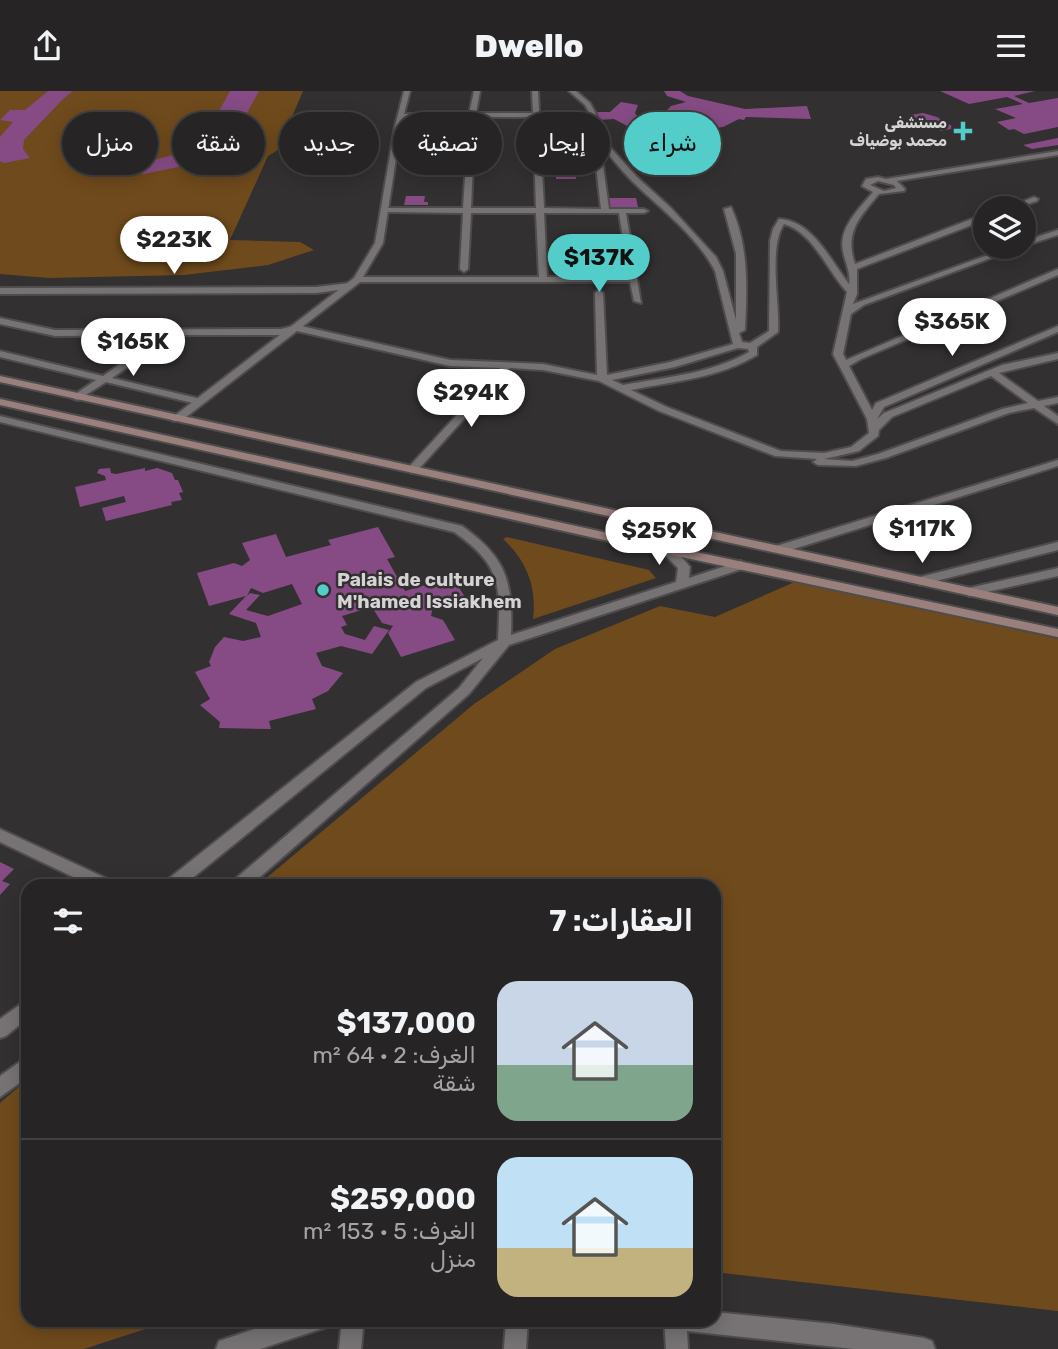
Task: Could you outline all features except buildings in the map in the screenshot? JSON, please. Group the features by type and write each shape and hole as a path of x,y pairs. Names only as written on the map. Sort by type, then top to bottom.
{"main road":[{"path":"0,379 1058,611"},
{"path":"0,402 644,545 1058,632"}],"street":[{"path":"402,112 407,91"},
{"path":"473,112 477,91"},
{"path":"535,91 536,112"},
{"path":"572,91 591,105 593,112"},
{"path":"610,151 713,259 719,271 738,345"},
{"path":"1058,153 866,182 868,188 894,192 901,187 957,174 1017,168 1058,159"},
{"path":"177,419 353,283 379,243 393,163"},
{"path":"464,269 469,175"},
{"path":"538,175 542,279"},
{"path":"601,175 605,211"},
{"path":"889,180 901,187"},
{"path":"779,454 824,456 855,449 874,434 873,424 838,354 853,294 854,267 846,243 849,231 877,191"},
{"path":"728,209 740,239 743,291 738,345"},
{"path":"385,210 644,211"},
{"path":"622,211 638,301"},
{"path":"602,379 672,365 738,345 752,346 773,332 776,319 772,287 775,228 782,221 796,224 821,253 842,284 853,294"},
{"path":"854,267 973,222"},
{"path":"1036,240 1058,232"},
{"path":"848,312 861,303 984,259"},
{"path":"843,366 858,357 1058,272"},
{"path":"0,291 316,290 353,283 634,279"},
{"path":"599,293 602,379"},
{"path":"0,321 55,333 281,332 297,328 450,363 542,367 602,379 663,409 779,454 816,462 852,464 1006,411 1058,400"},
{"path":"873,424 880,405 1058,329"},
{"path":"78,397 170,333"},
{"path":"620,389 733,365 754,352 752,346"},
{"path":"0,354 197,401"},
{"path":"873,424 888,415 1004,367 1058,356"},
{"path":"412,470 506,367"},
{"path":"992,372 1058,421"},
{"path":"0,419 458,529 497,563 503,577 504,642 464,691 247,879"},
{"path":"780,549 1058,463"},
{"path":"644,545 669,552 684,567 682,585"},
{"path":"920,581 1058,546"},
{"path":"180,879 421,685 504,642 741,565"},
{"path":"969,592 1058,572"},
{"path":"0,835 92,879"},
{"path":"0,1030 21,1013"},
{"path":"0,1088 21,1071"},
{"path":"721,1326 835,1342 924,1349"},
{"path":"227,1349 294,1327"},
{"path":"350,1349 352,1327"},
{"path":"515,1349 516,1327"},
{"path":"675,1327 677,1349"}],"shaded area":[{"path":"0,91 303,91 294,112 279,112 279,148 268,156 265,163 265,112 172,112 172,175 259,175 230,240 300,242 314,250 268,265 184,275 49,278 0,274"},
{"path":"507,537 649,570 656,578 533,619 532,586 518,556 503,539"},
{"path":"797,581 1058,639 1058,1311 721,1273 721,879 265,879 474,704 555,649 660,606 715,617"},
{"path":"21,1085 21,1327 152,1327 84,1349 0,1349 0,1103"}],"place":[{"name":"مستشفى محمد بوضياف","path":"963,131"},
{"name":"Palais de culture M'hamed Issiakhem","path":"323,590"}]}
